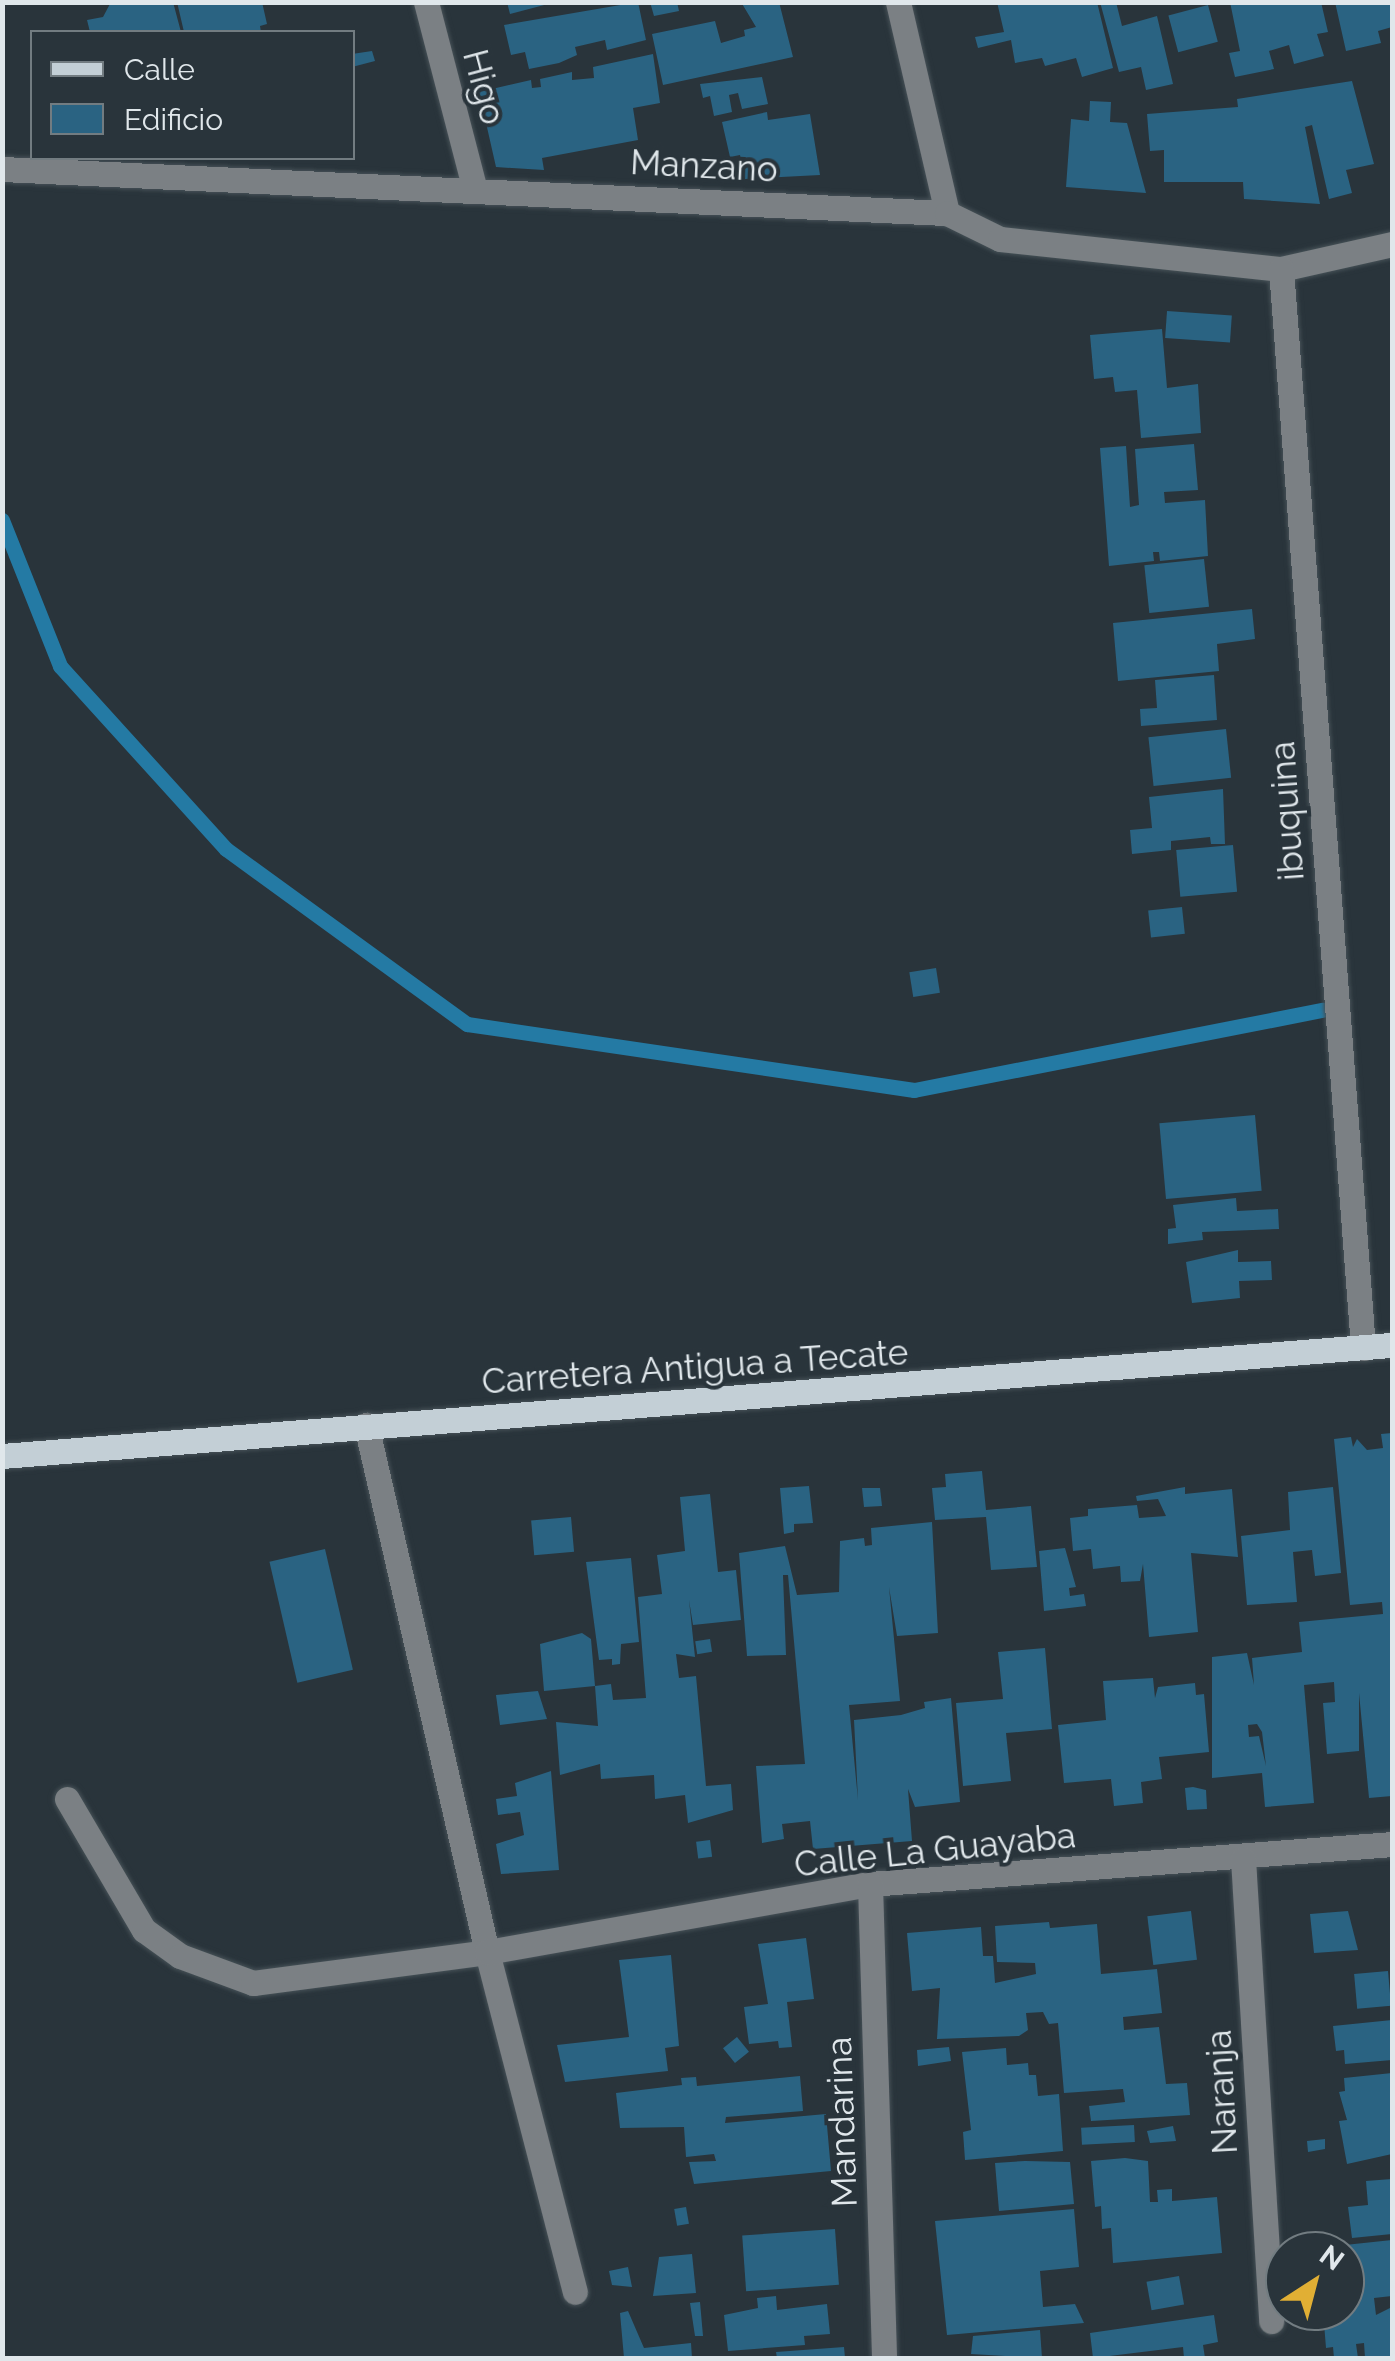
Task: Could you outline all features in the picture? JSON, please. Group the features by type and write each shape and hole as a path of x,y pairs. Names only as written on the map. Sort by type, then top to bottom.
{"main road":[{"name":"Carretera Antigua a Tecate","path":"2,1456 366,1424 863,1392 1392,1345"}],"street":[{"name":"Higo","path":"426,2 474,190"},
{"path":"898,2 947,213"},
{"name":"Manzano","path":"2,169 947,213 1000,239 1282,269 1392,244"},
{"name":"ibuquina","path":"1282,269 1363,1348"},
{"path":"366,1424 487,1952 574,2292"},
{"name":"Calle La Guayaba","path":"67,1799 144,1930 180,1956 253,1983 487,1952 870,1884 1244,1860 1392,1844"},
{"name":"Naranja","path":"1244,1860 1266,2231"},
{"name":"Mandarina","path":"870,1884 884,2358"}],"building":[{"path":"111,2 173,2 180,30 90,30 87,20 103,17"},
{"path":"177,2 262,2 267,24 260,26 261,30 184,30"},
{"path":"507,2 547,2 548,4 510,14"},
{"path":"638,2 646,40 607,50 605,40 575,47 577,55 529,69 525,52 511,55 504,25"},
{"path":"650,2 677,2 679,11 654,16"},
{"path":"741,2 779,2 793,57 663,85 652,34 715,21 721,43 745,36 744,30 756,27"},
{"path":"997,2 1097,2 1113,68 1082,77 1076,58 1045,66 1042,58 1015,63 1011,40 978,48 975,37 1004,32"},
{"path":"1100,2 1116,2 1122,26 1157,16 1173,84 1146,90 1141,67 1119,72"},
{"path":"1230,2 1321,2 1328,32 1317,34 1324,56 1294,64 1289,45 1269,51 1274,69 1235,77 1229,53 1240,51"},
{"path":"1335,2 1392,2 1392,27 1378,31 1381,43 1346,51"},
{"path":"1208,5 1218,42 1178,52 1168,16"},
{"path":"372,51 375,61 355,66 355,54"},
{"path":"653,54 660,103 633,108 638,140 542,158 544,170 496,167 479,92 531,80 532,88 541,87 540,79 572,72 572,80 594,78 593,67"},
{"path":"762,77 768,104 742,109 738,93 729,95 732,112 714,116 710,96 703,98 700,84"},
{"path":"1352,81 1374,164 1346,170 1352,193 1329,199 1312,125 1305,127 1320,204 1244,199 1243,182 1164,182 1164,150 1150,151 1147,114 1238,107 1237,99"},
{"path":"1090,101 1111,102 1110,122 1127,123 1146,193 1066,187 1071,119 1089,121"},
{"path":"767,112 768,120 810,114 820,175 745,179 740,155 730,157 722,122"},
{"path":"1167,311 1232,316 1230,342 1165,338"},
{"path":"1162,329 1167,388 1198,384 1201,433 1141,438 1137,390 1115,392 1113,377 1094,379 1090,335"},
{"path":"1194,444 1198,490 1164,492 1165,503 1205,500 1208,556 1160,561 1159,552 1153,552 1154,561 1109,566 1100,448 1126,446 1130,507 1139,505 1135,449"},
{"path":"1204,559 1209,607 1149,613 1144,565"},
{"path":"1252,609 1255,639 1217,644 1219,671 1118,681 1113,623"},
{"path":"1214,675 1217,720 1141,726 1140,709 1157,708 1155,680"},
{"path":"1226,729 1231,778 1154,786 1148,737"},
{"path":"1223,789 1225,844 1211,844 1210,837 1171,841 1171,850 1132,854 1130,830 1152,828 1149,797"},
{"path":"1233,845 1237,892 1180,897 1176,850"},
{"path":"1182,907 1185,934 1151,937 1148,911"},
{"path":"936,968 940,993 913,997 909,972"},
{"path":"1255,1115 1262,1191 1166,1199 1159,1123"},
{"path":"1236,1198 1237,1211 1278,1209 1279,1229 1202,1232 1203,1240 1168,1244 1168,1229 1176,1228 1173,1205"},
{"path":"1238,1250 1238,1262 1271,1261 1272,1280 1239,1281 1240,1298 1192,1303 1186,1262"},
{"path":"1392,1433 1392,1796 1369,1798 1359,1693 1359,1751 1327,1754 1323,1703 1335,1702 1334,1682 1304,1685 1314,1803 1265,1807 1262,1773 1212,1778 1212,1657 1247,1653 1254,1685 1252,1658 1302,1652 1299,1622 1383,1614 1382,1602 1350,1605 1334,1439 1351,1437 1353,1447 1357,1439 1367,1450 1383,1448 1381,1434","holes":["1257,1724 1262,1732 1266,1766 1259,1736 1249,1737 1248,1725"]},
{"path":"982,1471 986,1510 1031,1506 1037,1567 991,1570 986,1517 935,1520 932,1488 946,1487 945,1474"},
{"path":"809,1486 813,1523 794,1524 794,1532 784,1534 780,1488"},
{"path":"1185,1487 1185,1494 1232,1489 1238,1557 1191,1553 1198,1632 1149,1637 1143,1564 1140,1581 1121,1582 1120,1566 1093,1569 1091,1549 1073,1551 1070,1518 1088,1516 1088,1509 1137,1505 1139,1518 1166,1516 1158,1499 1137,1501 1136,1496"},
{"path":"1333,1487 1341,1573 1315,1576 1312,1550 1293,1552 1297,1602 1247,1605 1241,1536 1290,1530 1288,1492"},
{"path":"862,1488 880,1488 882,1506 864,1507"},
{"path":"710,1494 718,1572 736,1570 741,1620 693,1625 689,1600 695,1657 676,1654 679,1678 696,1676 706,1786 731,1784 733,1810 688,1823 685,1795 655,1799 654,1775 601,1779 600,1764 560,1775 556,1722 598,1726 595,1686 611,1684 613,1700 646,1698 638,1597 662,1594 657,1555 685,1551 680,1497"},
{"path":"571,1517 574,1552 534,1555 531,1520"},
{"path":"932,1522 938,1633 897,1636 889,1587 900,1701 849,1705 858,1800 854,1720 901,1715 925,1708 924,1702 951,1698 960,1802 915,1807 908,1789 912,1841 813,1849 810,1821 782,1824 784,1839 762,1843 756,1766 805,1764 788,1575 783,1575 786,1655 747,1656 739,1553 785,1546 797,1595 839,1592 840,1541 864,1538 865,1546 872,1545 871,1528"},
{"path":"1065,1548 1076,1587 1069,1588 1070,1596 1084,1594 1086,1606 1044,1611 1039,1551"},
{"path":"325,1549 353,1670 297,1683 269,1562"},
{"path":"631,1558 639,1642 621,1644 620,1664 612,1665 612,1659 599,1660 586,1562"},
{"path":"582,1633 591,1639 595,1686 544,1691 540,1644"},
{"path":"710,1639 712,1652 697,1654 695,1641"},
{"path":"1045,1648 1052,1729 1006,1733 1011,1781 963,1786 956,1703 1003,1699 998,1652"},
{"path":"1153,1678 1155,1698 1158,1687 1195,1683 1196,1695 1204,1694 1209,1752 1159,1757 1162,1779 1141,1782 1143,1803 1114,1806 1111,1779 1064,1783 1058,1725 1106,1720 1103,1681"},
{"path":"538,1691 547,1719 500,1725 496,1695"},
{"path":"551,1771 559,1870 501,1874 496,1844 524,1835 520,1812 498,1815 496,1799 517,1796 515,1783"},
{"path":"1185,1788 1206,1790 1207,1809 1187,1810"},
{"path":"710,1840 712,1857 698,1859 696,1842"},
{"path":"1191,1911 1197,1960 1153,1965 1147,1916"},
{"path":"1348,1911 1358,1950 1314,1953 1310,1914"},
{"path":"1049,1922 1050,1928 1097,1924 1101,1974 1157,1969 1162,2013 1123,2017 1124,2030 1159,2027 1166,2084 1187,2083 1190,2115 1091,2121 1089,2106 1125,2102 1123,2089 1064,2093 1058,2023 1049,2024 1043,2012 1026,2013 1028,2030 1019,2036 937,2039 940,1988 912,1991 907,1933 981,1927 983,1956 993,1956 995,1983 1036,1974 1035,1963 997,1962 995,1926"},
{"path":"806,1938 814,1999 787,2002 792,2047 779,2048 778,2041 749,2044 744,2007 768,2004 758,1944"},
{"path":"671,1955 679,2046 665,2048 668,2071 565,2082 557,2045 629,2037 619,1960"},
{"path":"1388,1971 1391,2006 1357,2009 1354,1974"},
{"path":"1392,2020 1392,2060 1345,2064 1344,2050 1336,2051 1333,2026"},
{"path":"737,2037 749,2052 735,2063 723,2048"},
{"path":"949,2047 951,2061 918,2066 917,2050"},
{"path":"1006,2048 1007,2065 1028,2063 1029,2075 1036,2075 1038,2096 1059,2094 1063,2151 965,2160 963,2132 971,2130 962,2052"},
{"path":"1392,2073 1392,2154 1347,2164 1339,2121 1347,2120 1339,2092 1345,2091 1344,2078"},
{"path":"800,2076 803,2111 726,2117 725,2123 826,2114 831,2171 694,2184 689,2162 716,2161 714,2154 686,2157 684,2127 620,2128 616,2093 682,2085 681,2078 696,2077 697,2086"},
{"path":"1134,2125 1135,2142 1082,2145 1081,2128"},
{"path":"1173,2126 1176,2141 1150,2143 1147,2131"},
{"path":"1325,2139 1325,2149 1308,2152 1307,2141"},
{"path":"1091,2161 1148,2161 1150,2202 1158,2202 1157,2190 1172,2189 1172,2201 1217,2197 1222,2253 1113,2263 1111,2228 1102,2229 1101,2206 1095,2207"},
{"path":"1070,2162 1074,2204 999,2211 995,2163"},
{"path":"1392,2179 1392,2234 1365,2237 1365,2231 1351,2231 1348,2207 1368,2205 1366,2181"},
{"path":"686,2207 689,2224 677,2226 674,2209"},
{"path":"1074,2209 1079,2267 1040,2271 1043,2307 1075,2304 1084,2323 947,2335 935,2221"},
{"path":"835,2229 839,2285 746,2291 742,2235"},
{"path":"1392,2240 1392,2296 1374,2298 1376,2315 1392,2307 1392,2358 1365,2358 1364,2343 1356,2344 1358,2358 1334,2358 1333,2347 1326,2348 1325,2331 1365,2331 1365,2243"},
{"path":"692,2254 696,2293 653,2296 659,2257"},
{"path":"628,2267 632,2287 612,2285 609,2271"},
{"path":"1179,2276 1184,2305 1152,2310 1147,2282"},
{"path":"776,2296 777,2310 827,2304 830,2334 804,2336 805,2345 728,2351 724,2315 758,2308 757,2298"},
{"path":"700,2302 703,2336 695,2336 690,2303"},
{"path":"628,2311 644,2348 691,2343 692,2358 624,2358 620,2313"},
{"path":"1214,2315 1218,2342 1203,2345 1205,2358 1184,2358 1183,2347 1093,2358 1090,2333"},
{"path":"1040,2330 1042,2358 971,2354 973,2336"},
{"path":"844,2347 845,2358 777,2358 776,2352"}],"waterway":[{"path":"2,520 60,666 226,849 467,1024 914,1090 1323,1010"}]}
